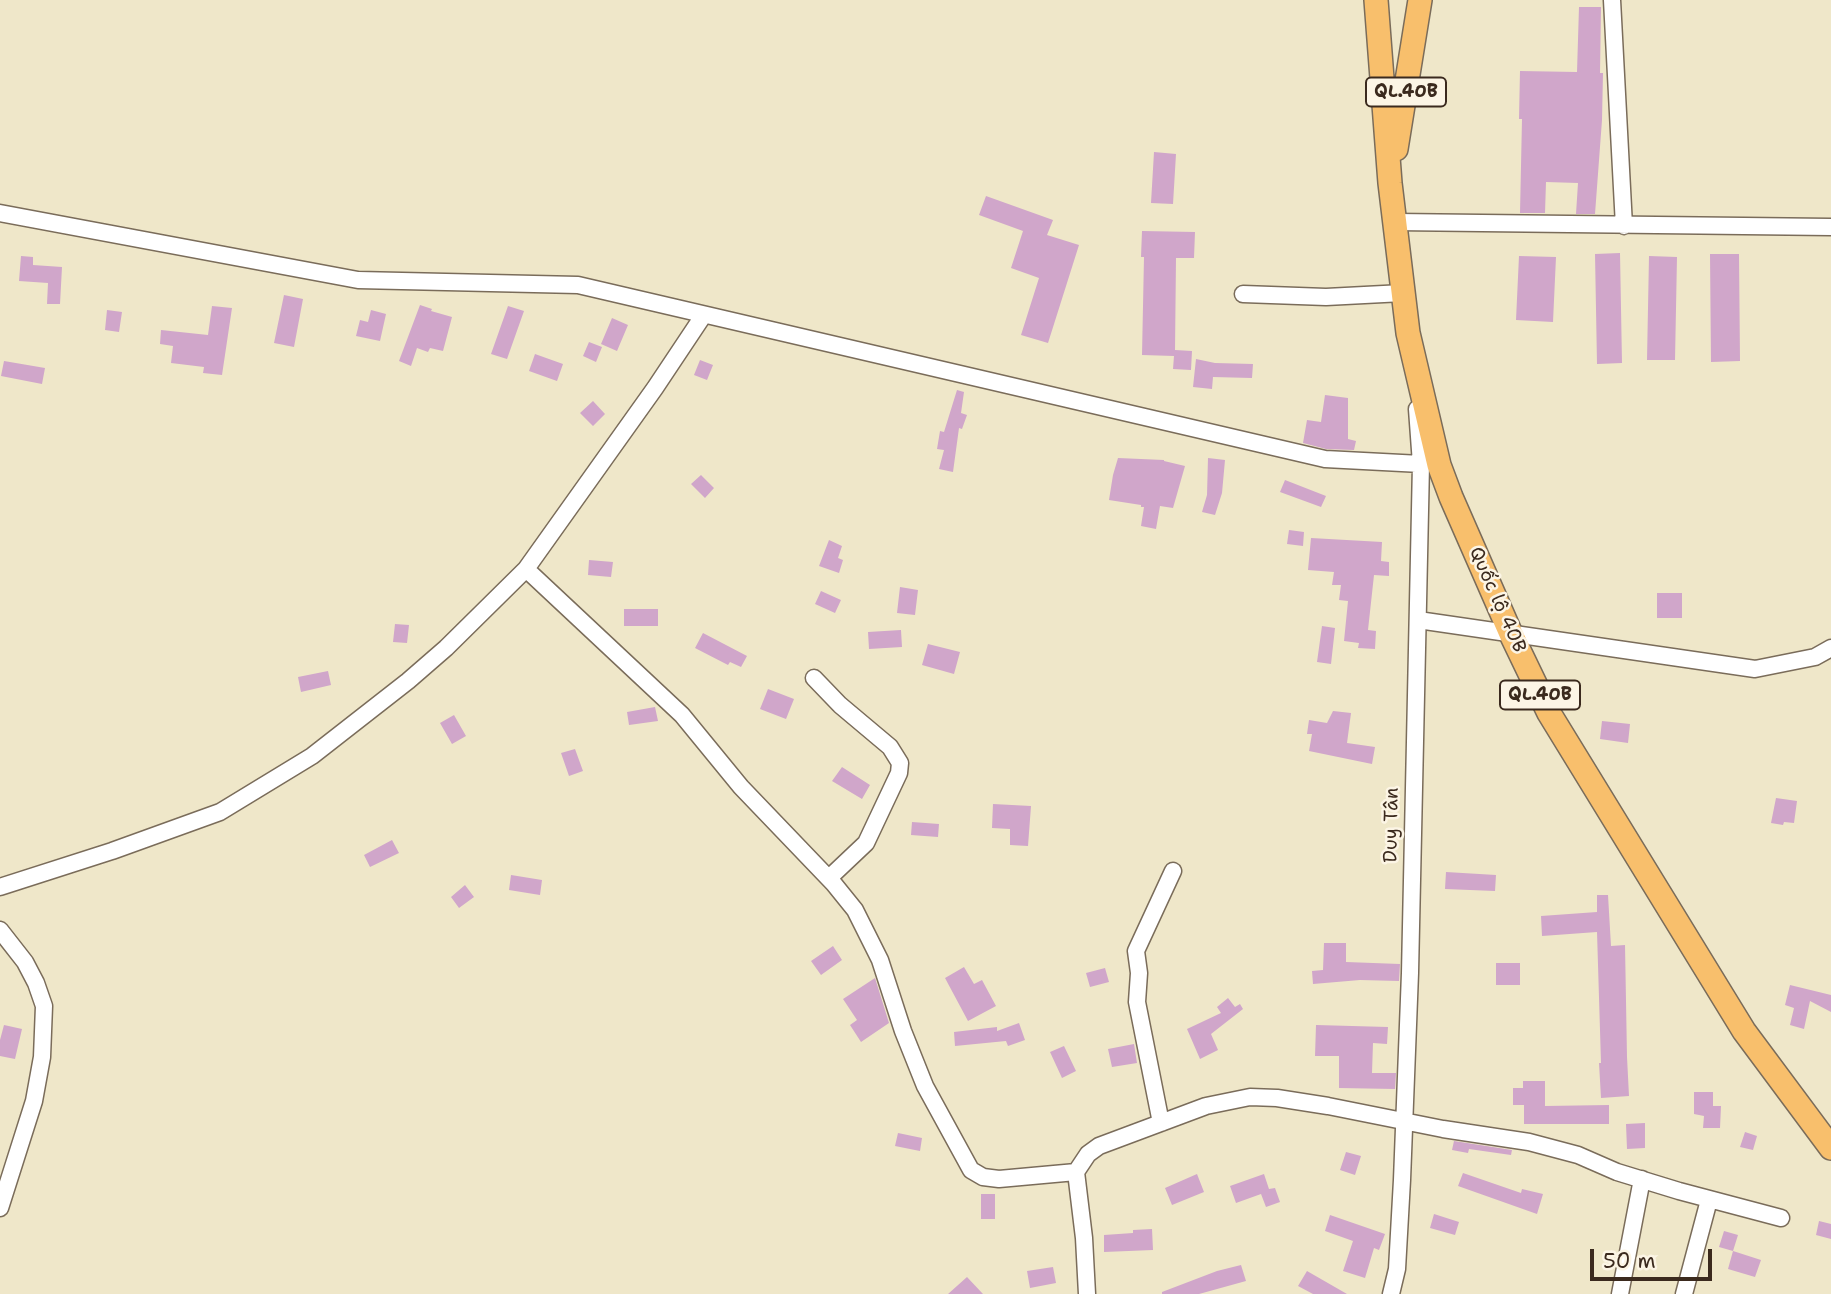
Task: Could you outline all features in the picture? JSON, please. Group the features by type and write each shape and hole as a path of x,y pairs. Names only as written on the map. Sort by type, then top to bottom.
{"highway":[{"name":"Quốc lộ 40B","path":"1376,0 1390,183 1408,333 1439,465 1511,634 1549,713 1744,1031 1831,1148"},
{"name":"Quốc lộ 40B","path":"1390,183 1420,0"}],"street":[{"path":"1612,0 1624,226"},
{"path":"0,213 358,280 578,285 1325,459 1421,464"},
{"path":"1395,222 1831,227"},
{"path":"1243,294 1326,297 1404,293"},
{"path":"0,887 112,852 220,813 312,756 408,681 446,649 526,569 703,316"},
{"name":"Duy Tân","path":"1391,1294 1397,1269 1410,973 1421,464 1414,357"},
{"path":"526,569 682,715 741,787 828,878 863,923 880,960 903,1031 925,1086 971,1170 983,1177 999,1179 1076,1172"},
{"path":"1418,620 1755,669 1815,657 1831,648"},
{"path":"814,678 840,705 890,747 900,763 899,773 866,843 828,878"},
{"path":"1161,1123 1137,1002 1139,973 1136,951 1173,872"},
{"path":"0,930 25,962 44,1006 42,1057 34,1101 0,1208"},
{"path":"1087,1294 1076,1172 1088,1154 1099,1146 1206,1106 1262,1097 1529,1142 1578,1155 1709,1200 1781,1218"},
{"path":"1620,1294 1642,1179"},
{"path":"1684,1294 1709,1200"}],"building":[{"path":"1579,7 1601,7 1602,120 1595,214 1576,214 1578,183 1546,182 1545,213 1520,213 1520,71 1577,72"},
{"path":"1154,152 1176,154 1173,204 1151,203"},
{"path":"986,196 1053,220 1047,235 1079,245 1048,343 1021,335 1039,278 1011,268 1023,231 979,215"},
{"path":"1142,231 1195,232 1194,258 1176,258 1175,350 1192,351 1191,370 1173,369 1174,356 1142,355"},
{"path":"1620,253 1622,363 1597,364 1595,254"},
{"path":"1710,254 1739,254 1740,361 1711,362"},
{"path":"21,256 33,257 33,265 62,267 60,304 47,304 48,283 19,281"},
{"path":"1519,256 1556,257 1553,322 1516,320"},
{"path":"1649,256 1677,257 1675,360 1647,360"},
{"path":"284,295 303,299 294,347 274,343"},
{"path":"420,305 452,317 443,351 430,348 428,352 417,348 411,366 399,361"},
{"path":"212,306 232,308 222,375 203,373 204,367 171,363 173,346 160,344 161,330 208,335"},
{"path":"508,306 524,311 507,359 491,354"},
{"path":"107,310 122,312 119,332 105,330"},
{"path":"371,310 386,314 380,341 356,336 360,320 368,322"},
{"path":"612,318 628,325 617,351 601,344"},
{"path":"589,342 602,347 596,362 583,356"},
{"path":"535,354 563,364 557,381 529,371"},
{"path":"1196,359 1215,363 1253,364 1252,378 1213,377 1212,389 1193,387"},
{"path":"700,360 713,365 707,380 694,375"},
{"path":"4,361 45,368 42,384 1,376"},
{"path":"957,390 964,392 961,413 967,415 962,429 959,428 953,472 939,469 944,450 937,449 940,431 944,432"},
{"path":"1325,395 1348,398 1348,439 1356,441 1354,450 1326,449 1303,443 1307,420 1321,422"},
{"path":"593,401 605,414 593,426 580,413"},
{"path":"1118,458 1164,460 1185,466 1173,508 1160,506 1156,529 1141,526 1144,507 1141,505 1109,500"},
{"path":"1208,458 1225,460 1222,493 1215,515 1202,512 1207,495"},
{"path":"701,475 714,488 705,498 691,484"},
{"path":"1285,480 1326,496 1321,507 1280,492"},
{"path":"1289,530 1304,532 1303,546 1287,544"},
{"path":"1311,538 1382,542 1381,561 1389,562 1389,576 1374,575 1368,630 1376,631 1375,649 1358,648 1359,643 1344,641 1348,601 1339,600 1341,585 1332,585 1334,572 1308,570"},
{"path":"829,540 842,546 838,558 843,560 839,573 819,566"},
{"path":"589,560 613,562 611,577 588,575"},
{"path":"900,587 918,590 915,615 897,613"},
{"path":"821,591 841,600 835,613 815,604"},
{"path":"1657,593 1682,593 1682,618 1657,618"},
{"path":"624,609 658,609 658,626 624,626"},
{"path":"395,624 409,625 407,643 393,642"},
{"path":"1322,626 1335,628 1331,664 1317,662"},
{"path":"901,630 902,647 869,649 868,632"},
{"path":"703,633 747,656 741,667 730,662 728,665 695,648"},
{"path":"928,644 960,652 954,674 922,665"},
{"path":"328,671 331,685 301,692 298,677"},
{"path":"768,689 794,699 786,719 760,709"},
{"path":"655,707 658,721 629,725 627,712"},
{"path":"1333,711 1351,713 1347,743 1375,747 1372,764 1309,751 1312,734 1307,734 1309,720 1327,723"},
{"path":"454,715 466,736 452,744 440,723"},
{"path":"1602,721 1630,724 1628,743 1600,739"},
{"path":"575,749 583,771 569,776 561,753"},
{"path":"842,767 870,785 862,799 832,781"},
{"path":"1776,798 1797,801 1794,823 1771,823"},
{"path":"993,804 1031,806 1028,846 1010,845 1010,829 992,828"},
{"path":"912,822 939,824 938,837 911,835"},
{"path":"392,840 399,853 370,867 364,855"},
{"path":"1446,872 1496,875 1495,891 1445,889"},
{"path":"511,875 542,880 540,895 509,890"},
{"path":"465,885 474,897 459,908 451,897"},
{"path":"1597,895 1608,895 1611,946 1625,945 1629,1096 1601,1098 1597,932 1542,936 1541,916 1597,912"},
{"path":"1324,943 1346,943 1346,962 1400,964 1399,981 1360,980 1313,984 1312,971 1323,970"},
{"path":"833,946 842,960 821,975 811,961"},
{"path":"1496,963 1520,963 1520,985 1496,985"},
{"path":"964,967 974,984 982,980 996,1006 968,1021 945,978"},
{"path":"1105,968 1109,982 1090,987 1086,973"},
{"path":"875,978 889,1023 861,1042 850,1025 857,1020 843,999"},
{"path":"1790,985 1831,995 1831,1012 1810,1001 1804,1029 1790,1025 1794,1008 1785,1005"},
{"path":"1228,998 1235,1007 1240,1004 1243,1009 1211,1034 1218,1050 1200,1059 1187,1029 1221,1013 1217,1007"},
{"path":"1019,1023 1025,1040 1008,1046 1006,1041 955,1046 954,1032 997,1027 997,1031"},
{"path":"4,1025 22,1029 15,1059 0,1056"},
{"path":"1316,1025 1388,1027 1387,1044 1373,1043 1372,1073 1396,1073 1395,1089 1339,1088 1339,1056 1315,1056"},
{"path":"1134,1044 1137,1063 1112,1067 1108,1049"},
{"path":"1064,1046 1076,1071 1062,1078 1050,1052"},
{"path":"1523,1081 1545,1081 1545,1106 1609,1105 1609,1124 1524,1124 1524,1105 1513,1105 1513,1088 1523,1088"},
{"path":"1694,1092 1713,1092 1713,1106 1721,1106 1720,1128 1703,1128 1704,1116 1694,1114"},
{"path":"1645,1123 1645,1148 1627,1149 1626,1124"},
{"path":"1745,1132 1757,1136 1753,1150 1740,1147"},
{"path":"898,1133 922,1138 920,1151 895,1146"},
{"path":"1454,1141 1512,1150 1511,1155 1469,1149 1468,1153 1452,1150"},
{"path":"1346,1152 1361,1156 1355,1175 1340,1170"},
{"path":"1463,1173 1521,1193 1522,1189 1543,1194 1537,1214 1458,1186"},
{"path":"1197,1174 1204,1192 1172,1205 1165,1188"},
{"path":"1264,1174 1269,1189 1275,1188 1280,1202 1266,1207 1261,1194 1236,1203 1230,1186"},
{"path":"981,1194 995,1194 995,1219 981,1219"},
{"path":"1434,1214 1459,1222 1455,1235 1430,1228"},
{"path":"1330,1215 1385,1234 1379,1250 1374,1248 1365,1278 1343,1271 1353,1241 1325,1231"},
{"path":"1819,1221 1831,1224 1831,1239 1816,1235"},
{"path":"1152,1229 1153,1250 1104,1252 1104,1235"},
{"path":"1724,1231 1738,1235 1733,1251 1719,1247"},
{"path":"1733,1251 1761,1260 1755,1277 1728,1269"},
{"path":"1241,1265 1246,1281 1199,1294 1162,1294 1217,1271"},
{"path":"1053,1267 1056,1283 1030,1288 1027,1271"},
{"path":"1307,1271 1347,1294 1313,1294 1298,1286"},
{"path":"967,1277 983,1294 948,1294"}]}
